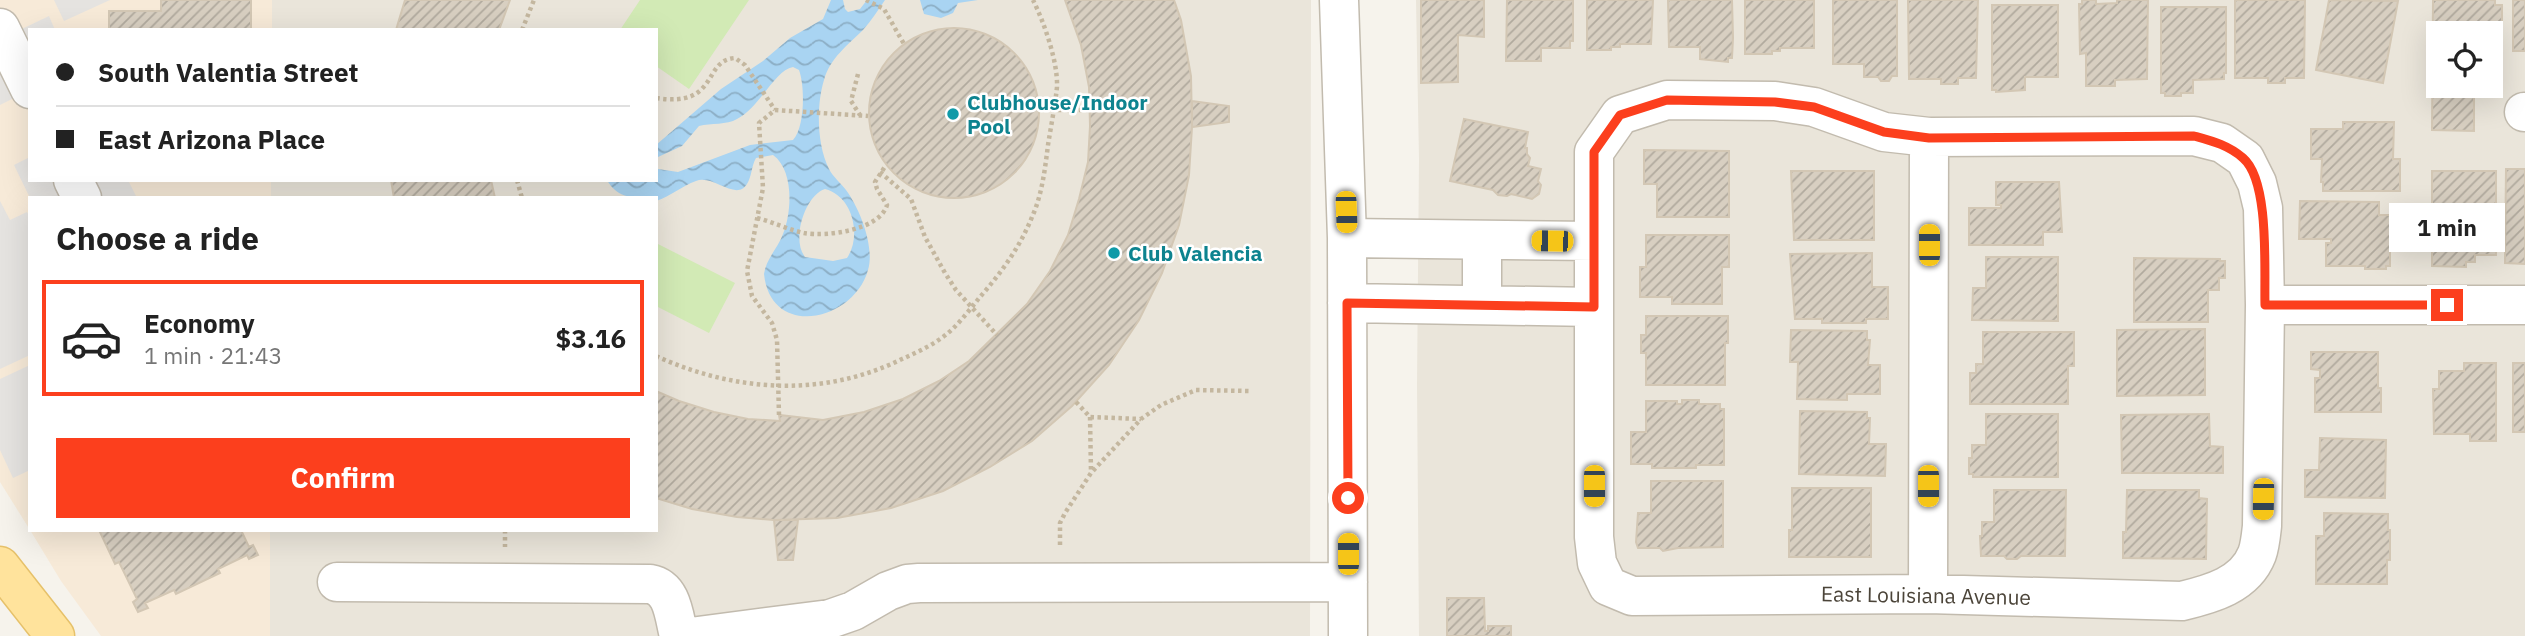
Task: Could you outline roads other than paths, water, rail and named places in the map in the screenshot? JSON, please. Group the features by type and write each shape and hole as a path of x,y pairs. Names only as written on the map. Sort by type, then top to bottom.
{"main road":[{"path":"0,566 55,636"}],"street":[{"path":"1339,0 1347,238 1348,636"},
{"path":"0,28 28,85"},
{"path":"1347,303 1594,307 1594,152 1620,115 1667,100 1775,102 1814,107 1884,132 1929,138 2194,136 2222,143 2245,159 2257,183 2263,208 2265,305 2525,305"},
{"path":"1928,594 1929,138"},
{"path":"1347,238 1594,241"},
{"path":"1482,240 1482,305"},
{"name":"East Louisiana Avenue","path":"1594,307 1594,537 1597,563 1608,586 1632,596 1928,594 2182,601 2213,594 2240,578 2257,555 2262,526 2265,305"},
{"path":"337,582 650,583 665,590 670,599 679,636"},
{"path":"698,636 830,619 853,611 888,591 919,583 1348,582"}],"water":[{"path":"831,0 843,0 848,12 860,9 867,0 885,0 866,27 840,52 831,65 821,90 819,113 820,137 825,159 831,172 851,198 868,240 868,270 860,288 847,301 831,311 813,316 796,315 781,308 770,295 764,274 783,234 789,203 785,171 773,155 756,158 747,184 737,190 703,180 691,183 658,200 658,196 622,194 608,182 658,182 658,169 678,172 750,145 793,140 800,126 803,96 799,70 793,67 780,75 753,106 737,119 699,126 682,146 658,157 658,143 721,89 763,61 790,38 823,19","holes":["825,189 835,193 848,208 852,218 852,249 847,258 833,261 805,257 799,240 806,209 811,200"]},
{"path":"920,0 978,0 958,3 953,13 941,18 924,14"}],"place":[{"name":"Clubhouse/Indoor Pool","path":"953,114"},
{"name":"Club Valencia","path":"1114,253"}]}
